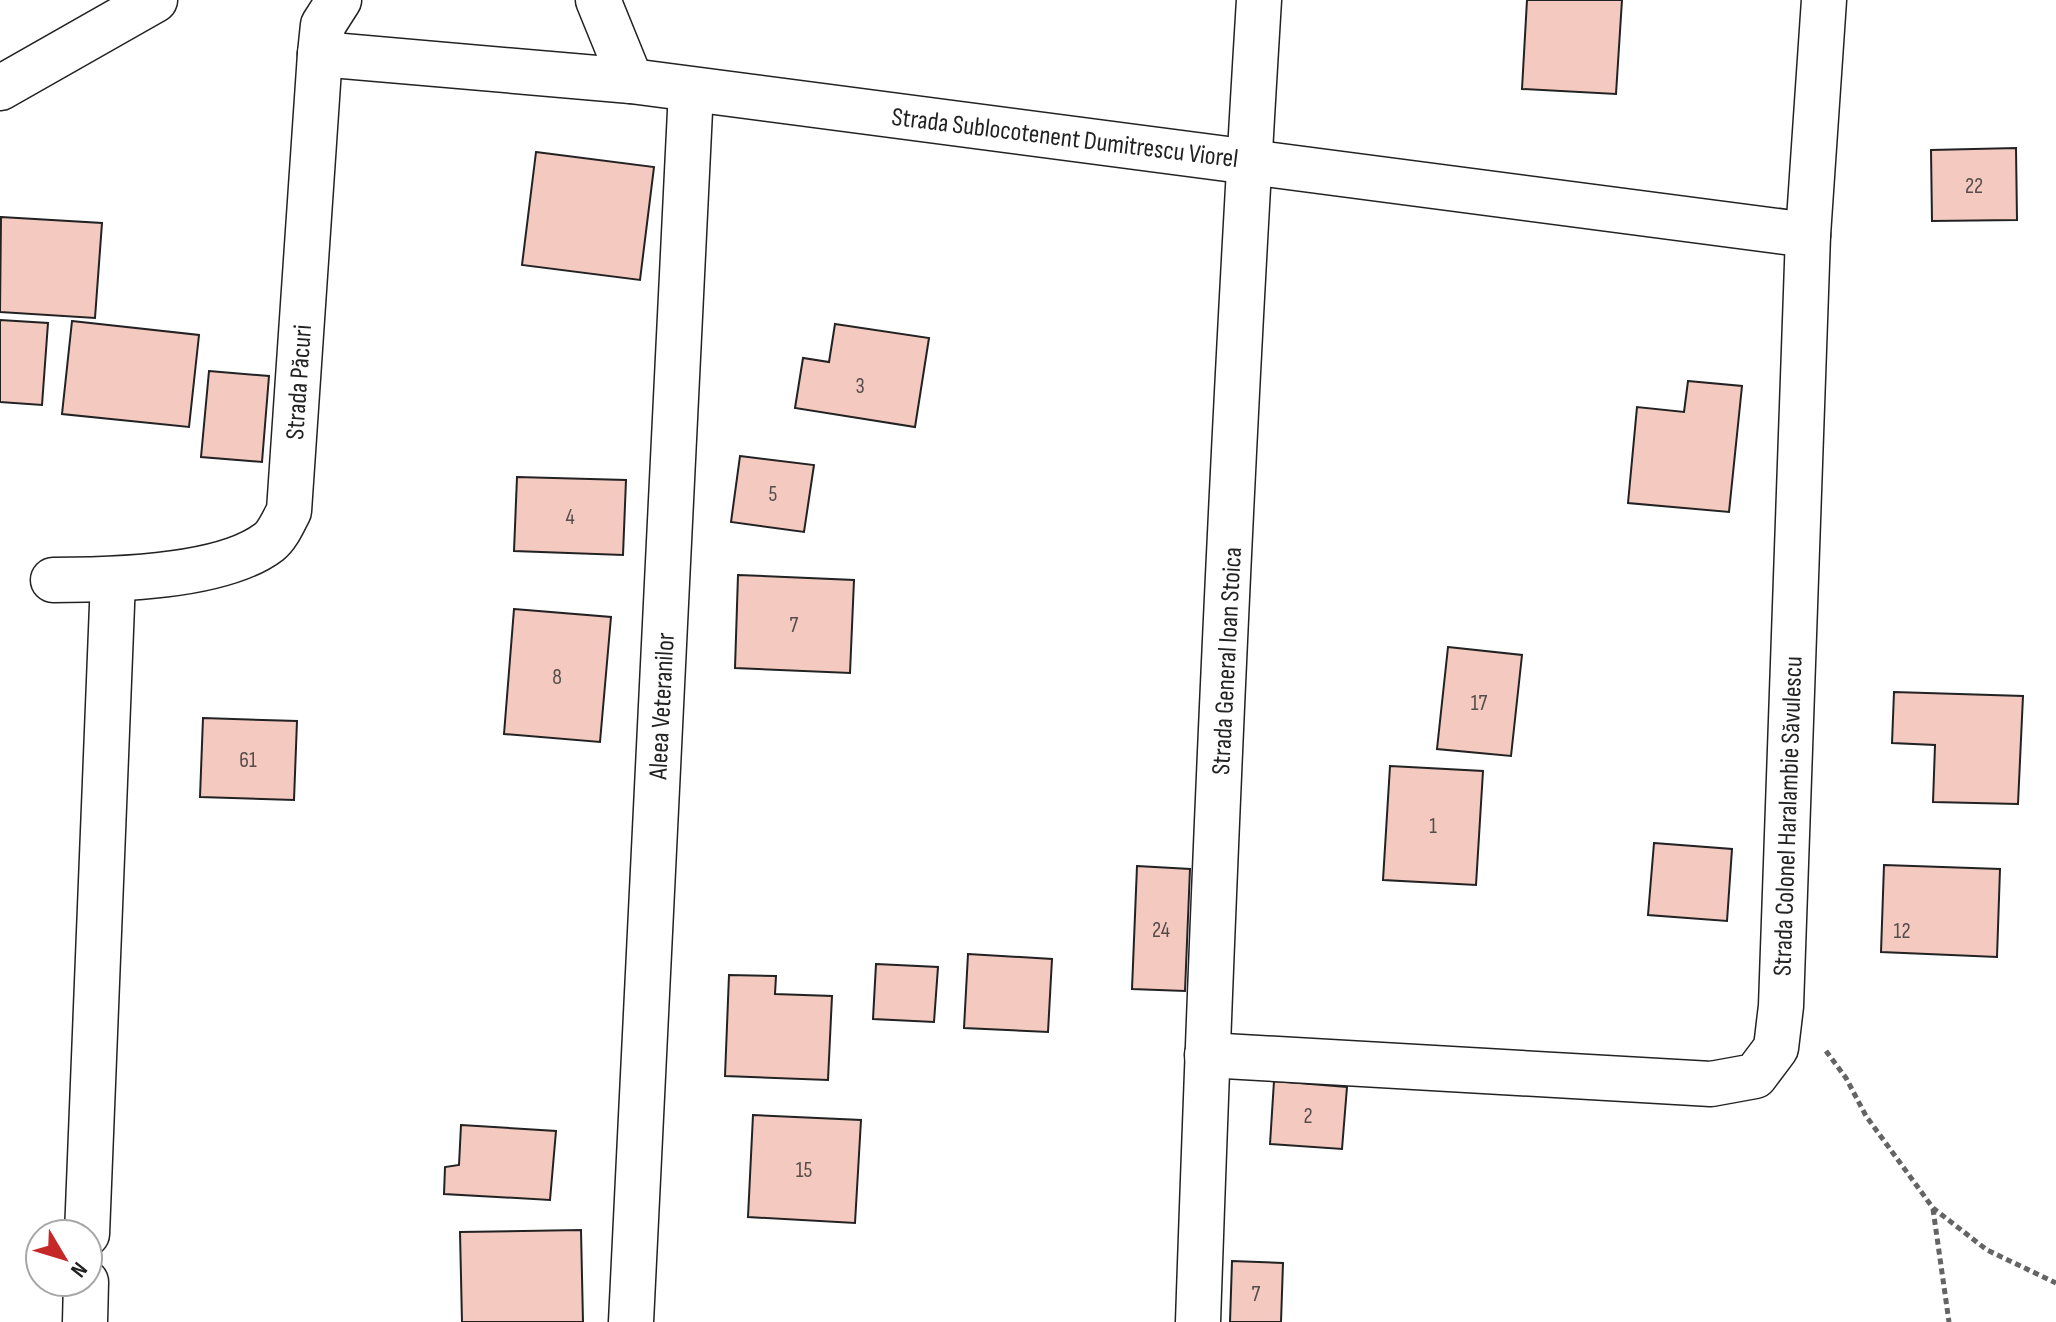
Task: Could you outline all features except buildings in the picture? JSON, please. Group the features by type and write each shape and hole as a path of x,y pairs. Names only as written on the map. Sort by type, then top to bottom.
{"street":[{"path":"0,88 155,0"},
{"name":"Strada Păcuri","path":"53,580 113,580 214,566 271,541 289,511 320,54 323,25 339,0"},
{"path":"598,0 631,81"},
{"name":"Strada General Ioan Stoica","path":"1198,1322 1207,1055 1259,0"},
{"name":"Strada Colonel Haralambie Săvulescu","path":"1207,1055 1711,1084 1755,1076 1776,1048 1781,1006 1808,235 1824,0"},
{"name":"Strada Sublocotenent Dumitrescu Viorel","path":"320,54 631,81 1808,235"},
{"name":"Aleea Veteranilor","path":"631,1322 691,90"},
{"path":"88,1218 113,580"},
{"path":"85,1322 86,1298"}],"path":[{"path":"1781,1006 1828,1053 1846,1078 1866,1116 1933,1208 1987,1250 2056,1283"},
{"path":"1933,1208 1949,1322"}]}
